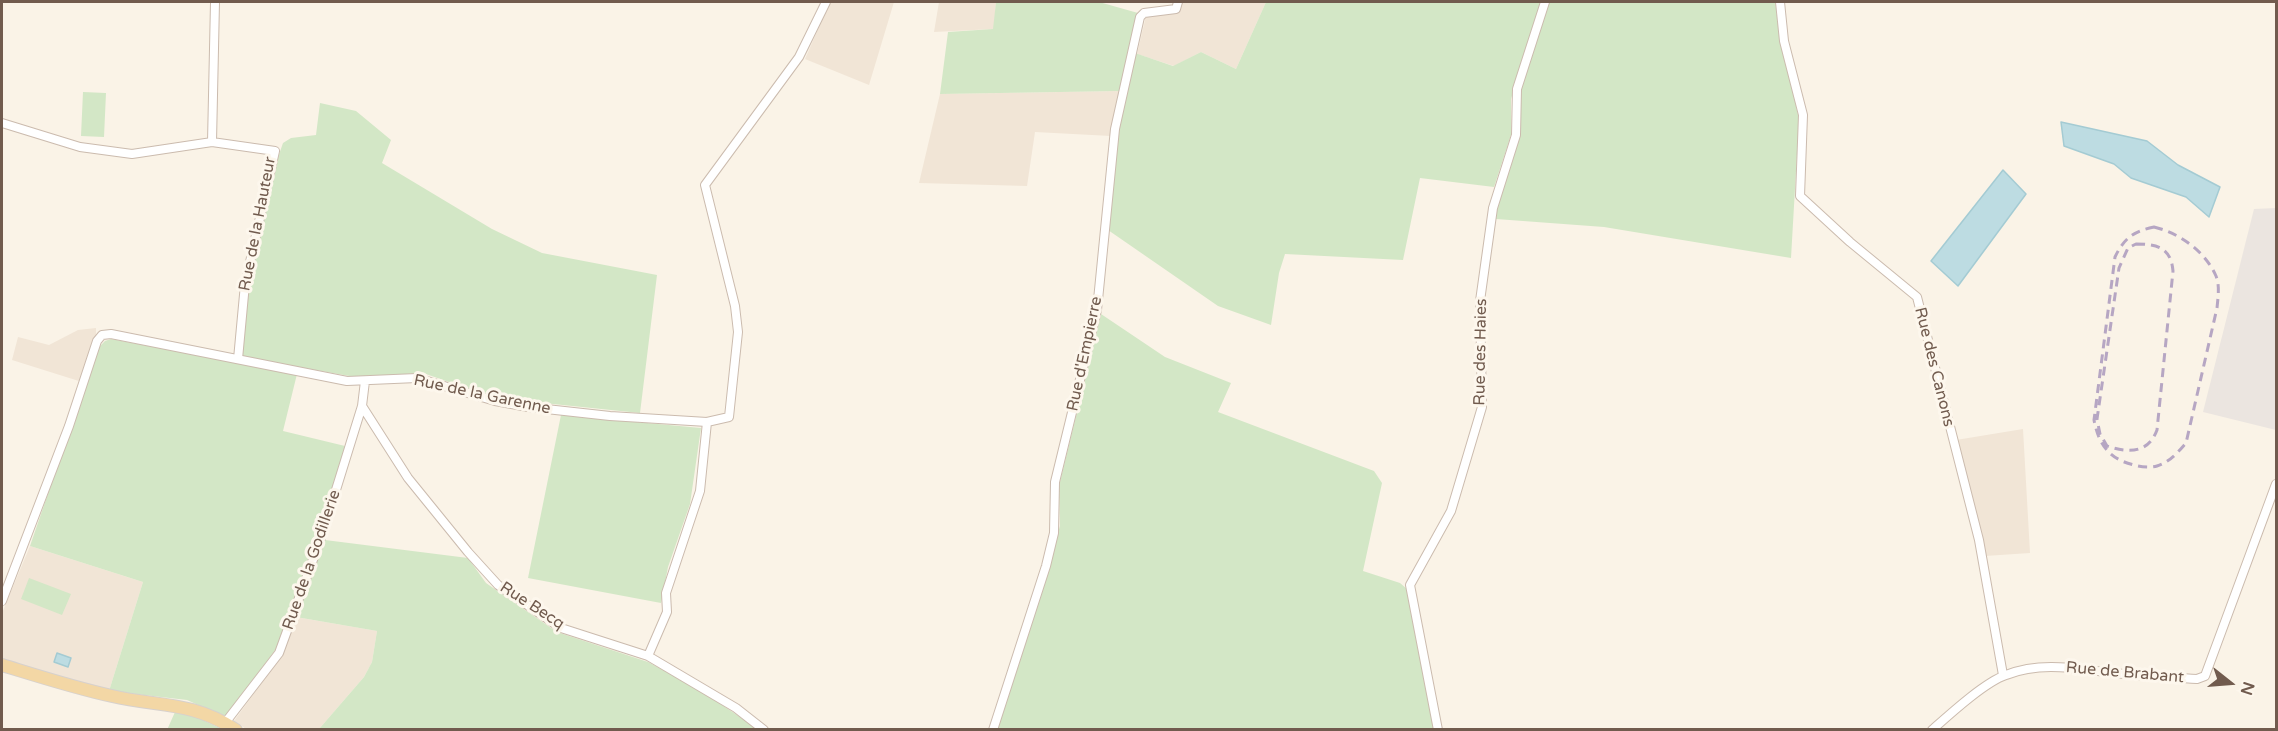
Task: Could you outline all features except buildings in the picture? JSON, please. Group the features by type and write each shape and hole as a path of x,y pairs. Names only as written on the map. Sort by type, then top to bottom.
{"main road":[{"path":"2,665 116,697 176,705 202,712 230,726"}],"street":[{"path":"212,142 215,2"},
{"path":"648,656 667,612 666,593 700,491 707,422 729,417 738,332 735,306 705,185 799,57 826,2"},
{"name":"Rue d'Empierre","path":"993,729 1046,566 1054,533 1055,482 1097,310 1115,129 1140,17 1144,13 1176,9 1178,2"},
{"name":"Rue des Haies","path":"1438,729 1410,585 1452,511 1482,407 1480,301 1493,208 1516,135 1517,89 1545,2"},
{"name":"Rue des Canons","path":"1780,2 1784,41 1803,114 1800,196 1850,242 1917,297 1979,540 2003,675"},
{"name":"Rue de la Hauteur","path":"2,123 80,147 132,154 212,142 275,151 245,284 238,359"},
{"name":"Rue de la Garenne","path":"2,600 69,426 97,341 102,335 111,334 348,381 417,378 495,401 528,407 610,416 707,422"},
{"name":"Rue de la Godillerie","path":"230,726 279,653 322,535 362,406 365,381"},
{"name":"Rue Becq","path":"362,406 408,478 498,585 561,628 648,656 736,708 764,729"},
{"name":"Rue de Brabant","path":"1932,729 2003,675 2033,666 2197,679 2205,676 2276,484"}],"shaded area":[{"path":"830,2 894,2 869,85 805,59"},
{"path":"939,2 996,2 994,29 934,32"},
{"path":"1181,2 1266,2 1236,69 1201,52 1174,66 1137,54 1146,16 1178,11"},
{"path":"1120,91 1111,136 1035,132 1027,186 919,183 940,94"},
{"path":"2276,208 2276,430 2203,412 2254,209"},
{"path":"96,328 82,382 12,360 18,337 49,345 78,330"},
{"path":"2023,429 2030,553 1985,556 1956,440"},
{"path":"30,546 143,582 109,691 2,661 2,613"},
{"path":"296,617 377,631 372,662 364,677 319,729 246,729 234,721 284,652"}],"green space":[{"path":"996,2 1099,2 1138,13 1120,91 940,94 948,32 993,29"},
{"path":"1266,2 1541,2 1511,99 1511,135 1494,187 1420,178 1403,260 1285,254 1279,273 1271,325 1218,306 1108,230 1117,141 1135,53 1173,66 1201,52 1236,69"},
{"path":"1548,2 1775,2 1780,36 1799,119 1791,258 1604,227 1496,219 1497,204 1516,143 1519,96"},
{"path":"83,92 106,93 104,137 81,136"},
{"path":"320,103 356,111 391,140 382,163 492,229 542,253 657,275 640,413 495,398 423,373 355,377 242,357 249,283 275,166 283,143 291,138 316,135"},
{"path":"1101,314 1165,357 1231,383 1218,412 1374,471 1382,483 1363,571 1400,583 1407,589 1435,729 997,730 1060,526 1059,486"},
{"path":"111,339 297,374 283,431 345,446 317,540 276,649 225,717 187,700 109,691 143,582 30,546 98,348"},
{"path":"561,415 701,428 690,504 668,567 661,603 528,578"},
{"path":"325,540 468,558 486,583 557,632 648,662 698,689 758,729 319,729 364,677 372,662 377,631 296,617"},
{"path":"29,578 71,594 62,615 21,599"},
{"path":"175,712 194,716 224,730 167,730"}],"water":[{"path":"2061,122 2147,141 2178,165 2220,187 2209,217 2186,197 2131,178 2114,164 2064,146"},
{"path":"2003,170 2026,194 1958,286 1931,261"},
{"path":"57,653 71,658 68,667 54,662"}],"railway":[{"path":"2154,227 2173,234 2198,251 2216,276 2218,292 2217,308 2186,443 2166,462 2155,467 2146,467 2125,462 2106,450 2094,420 2115,257 2130,236 2154,227"},
{"path":"2136,244 2157,246 2162,249 2169,257 2173,271 2157,430 2153,438 2143,447 2136,450 2122,450 2107,446 2100,434 2097,419 2119,268 2128,248 2136,244"}]}
